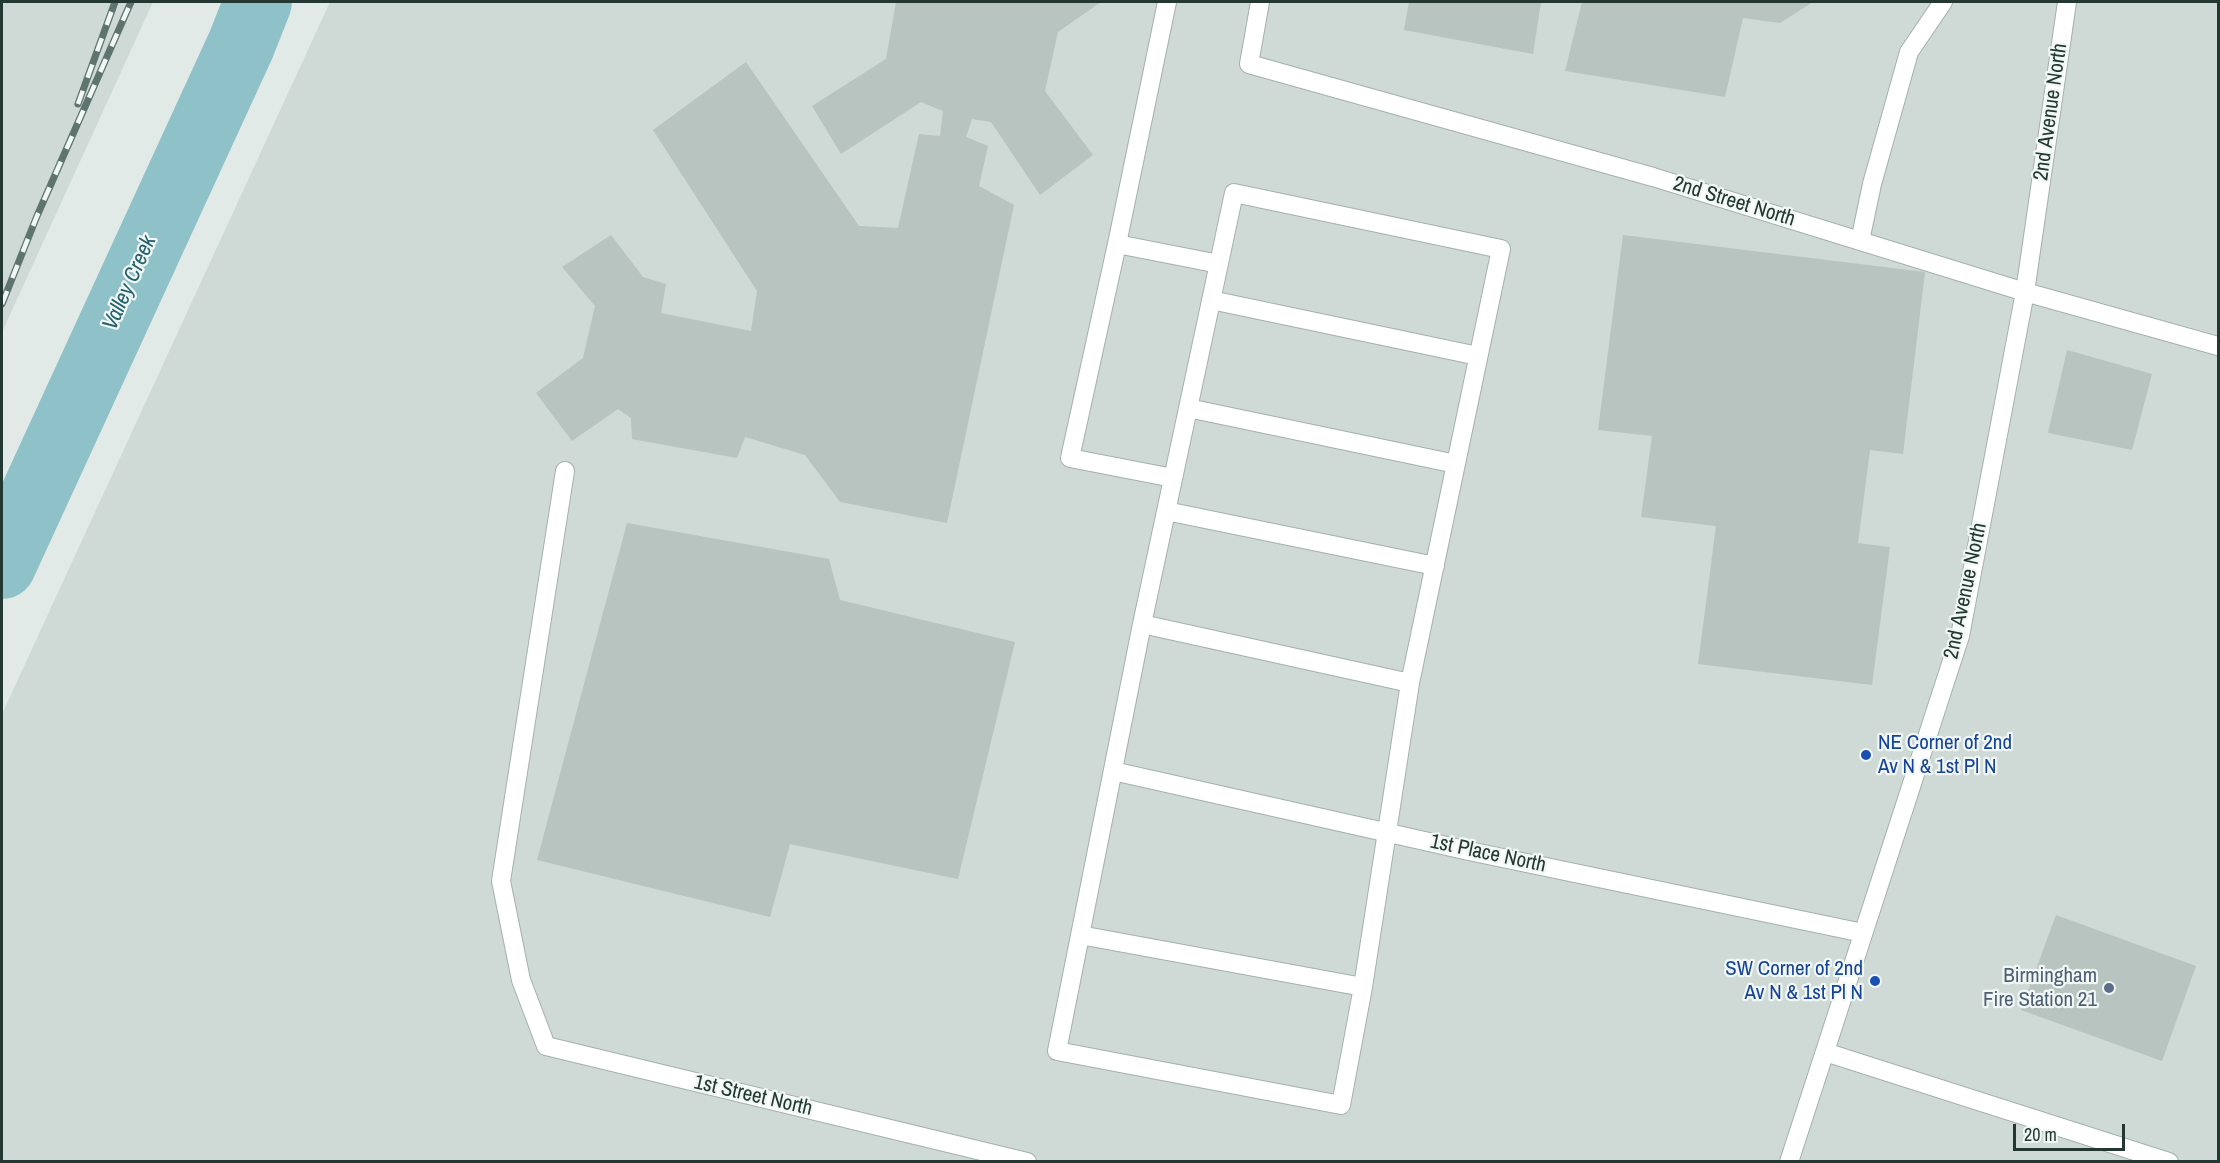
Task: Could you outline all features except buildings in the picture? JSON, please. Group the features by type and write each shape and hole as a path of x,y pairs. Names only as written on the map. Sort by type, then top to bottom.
{"street":[{"path":"1167,2 1070,458 1173,478"},
{"name":"2nd Street North","path":"1260,2 1249,64 1653,177 2025,292 2218,346"},
{"path":"1860,241 1872,184 1908,52 1943,2"},
{"name":"2nd Avenue North","path":"1789,1161 1960,636 2025,292 2067,2"},
{"path":"1234,194 1501,249 1410,683 1363,987 1341,1105 1057,1051 1142,624 1211,300 1234,194"},
{"path":"1117,244 1219,264"},
{"path":"1211,300 1478,356"},
{"path":"1188,408 1456,464"},
{"name":"1st Street North","path":"565,471 501,881 521,980 546,1046 1028,1161"},
{"path":"1166,511 1435,566"},
{"path":"1142,624 1410,683"},
{"name":"1st Place North","path":"1113,771 1863,933"},
{"path":"1080,936 1363,987"},
{"path":"1825,1052 2169,1161"}],"shaded area":[{"path":"2,2 153,2 2,332"},
{"path":"330,2 2218,2 2218,1161 2,1162 2,714"}],"waterway":[{"name":"Valley Creek","path":"2,565 241,45 258,2"}],"railway":[{"path":"78,104 115,2"},
{"path":"2,304 37,216 131,2"}],"place":[{"name":"NE Corner of 2nd Av N & 1st Pl N","path":"1866,755"},
{"name":"SW Corner of 2nd Av N & 1st Pl N","path":"1875,981"},
{"name":"Birmingham Fire Station 21","path":"2109,988"}]}
